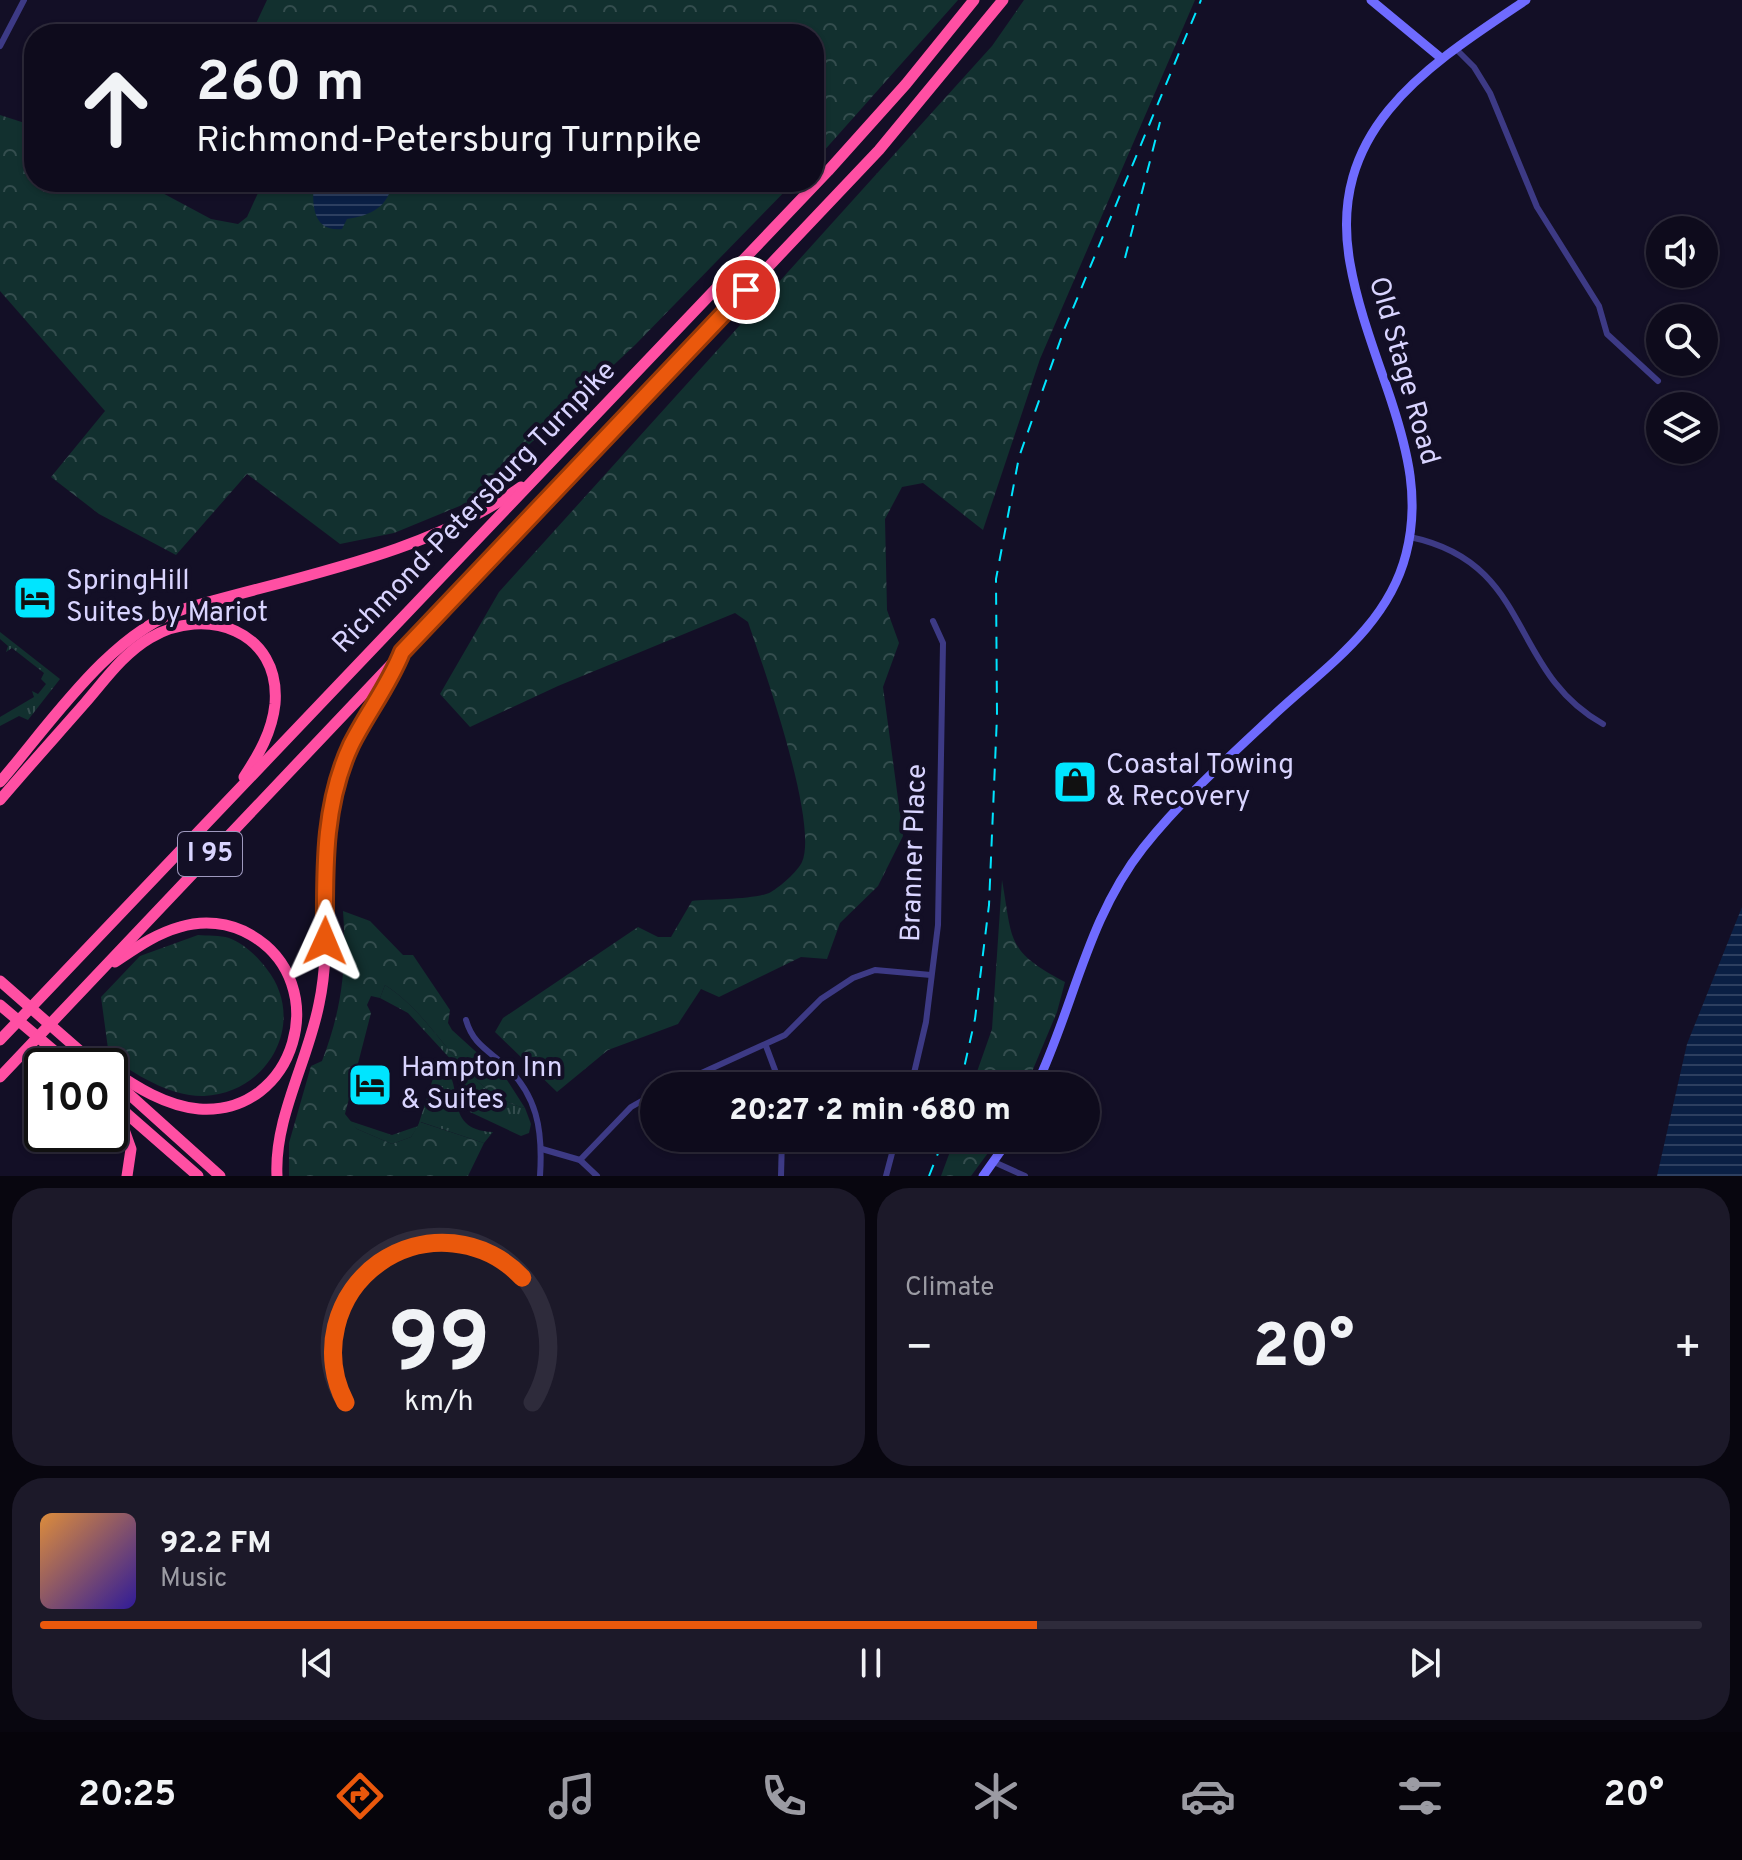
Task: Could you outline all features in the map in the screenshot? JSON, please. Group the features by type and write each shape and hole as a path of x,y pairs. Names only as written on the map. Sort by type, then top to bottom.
{"highway":[{"name":"Richmond-Petersburg Turnpike","path":"824,174 867,129 974,0"},
{"name":"Richmond-Petersburg Turnpike","path":"0,1077 879,150 1003,0"},
{"name":"Richmond-Petersburg Turnpike","path":"3,1038 807,192"},
{"path":"0,782 114,651 150,622 184,609 432,536 480,514 541,473"},
{"path":"0,800 136,648 166,630 205,622 228,627 250,641 264,658 274,680 275,704 268,733 230,799"},
{"path":"277,1176 276,1158 282,1130 308,1049 323,986 327,829 334,791 351,746 393,676 402,652"},
{"path":"98,973 165,932 198,924 221,924 255,937 275,955 291,980 297,1002 298,1029 287,1062 260,1092 234,1105 198,1109 170,1102 128,1079"},
{"path":"0,981 77,1048"},
{"path":"4,1007 51,1048"},
{"path":"63,1036 80,1048"},
{"path":"128,1093 220,1176"},
{"path":"128,1115 198,1176"},
{"path":"127,1176 128,1139"}],"street":[{"path":"0,46 24,0"},
{"path":"1371,0 1441,58"},
{"name":"Old Stage Road","path":"1041,1072 1086,951 1126,872 1159,829 1195,792 1361,635 1393,590 1410,537 1413,502 1410,465 1354,281 1346,219 1355,167 1370,136 1395,100 1441,58 1526,0"},
{"path":"1455,48 1474,67 1490,93 1537,207 1599,306 1607,334 1658,381"},
{"path":"1410,537 1452,550 1489,577 1508,601 1528,642 1557,687 1576,707 1603,724"},
{"name":"Branner Place","path":"914,1072 926,1022 941,889 938,846 943,643 933,621"},
{"path":"706,1072 766,1046 794,1029 821,999 853,978 875,970 931,975"},
{"path":"466,1020 477,1044 511,1071 530,1096 540,1126 540,1176"},
{"path":"766,1046 776,1072"},
{"path":"580,1160 631,1107 640,1102"},
{"path":"542,1149 580,1160 597,1176"},
{"path":"781,1176 782,1152"},
{"path":"886,1176 892,1152"},
{"path":"983,1176 1001,1152"},
{"path":"994,1162 1025,1176"}],"green space":[{"path":"267,0 958,0 824,151 824,24 256,24"},
{"path":"1024,0 1195,0 1040,359 983,530 923,483 902,487 885,519 887,610 899,643 883,687 903,836 878,886 840,923 827,959 801,957 719,997 701,989 678,1024 608,1050 557,1092 495,1032 503,1018 638,927 658,937 671,937 692,901 764,895 784,883 802,862 805,842 803,814 787,744 748,622 735,613 558,686 470,727 440,694 499,592 992,46"},
{"path":"0,115 24,123 24,192 161,192 211,219 238,224 247,217 258,192 784,192 636,344 467,503 394,533 340,544 247,474 176,555 99,514 51,477 105,411 0,291"},
{"path":"0,632 60,679 28,720 19,716 0,726 0,717 34,697 32,691 38,694 46,684 41,679 44,673 12,648 6,652 8,646 0,639"},
{"path":"1002,880 1016,943 1032,962 1065,982 1057,1012 1032,1072 977,1072 992,1029"},
{"path":"343,911 370,921 403,955 413,955 450,1010 448,1023 452,1030 507,1080 525,1108 503,1100 484,1087 421,1016 385,985 380,998 371,996 367,1005 371,1013 345,1114 357,1129 392,1144 411,1137 420,1122 484,1143 468,1176 289,1176 289,1143 311,1066 322,1061 338,1005 343,969"},
{"path":"198,935 229,938 249,950 266,968 278,988 283,1010 282,1031 276,1050 264,1068 247,1082 227,1092 204,1096 166,1089 128,1068 128,1048 108,1048 101,997 140,956"},
{"path":"385,985 421,1016 484,1087 503,1100 525,1108 531,1124 529,1133 521,1136 470,1112 464,1101 464,1082 456,1065 408,1013 380,998"},
{"path":"437,1061 447,1069 452,1079 460,1113 466,1123 476,1129 493,1132 484,1143 421,1122 411,1137 392,1144 357,1129 347,1120 392,1135 418,1126 436,1069 431,1064"},
{"path":"950,1152 989,1152 971,1176 941,1176"}],"water":[{"path":"313,192 390,192 377,209 347,219 342,229 332,229 319,221"},
{"path":"1742,907 1742,1176 1657,1176 1687,1044"}],"railway":[{"path":"963,1072 975,1019 989,905 997,716 996,579 1019,457 1064,330 1201,0"},
{"path":"1125,258 1160,122"},
{"path":"929,1176 938,1152"}],"place":[{"name":"SpringHill Suites by Mariot","path":"35,598"},
{"name":"Coastal Towing & Recovery","path":"1075,782"},
{"name":"Hampton Inn & Suites","path":"370,1085"}],"route":[{"path":"325,941 327,829 334,791 351,746 393,676 402,652 746,290"}]}
